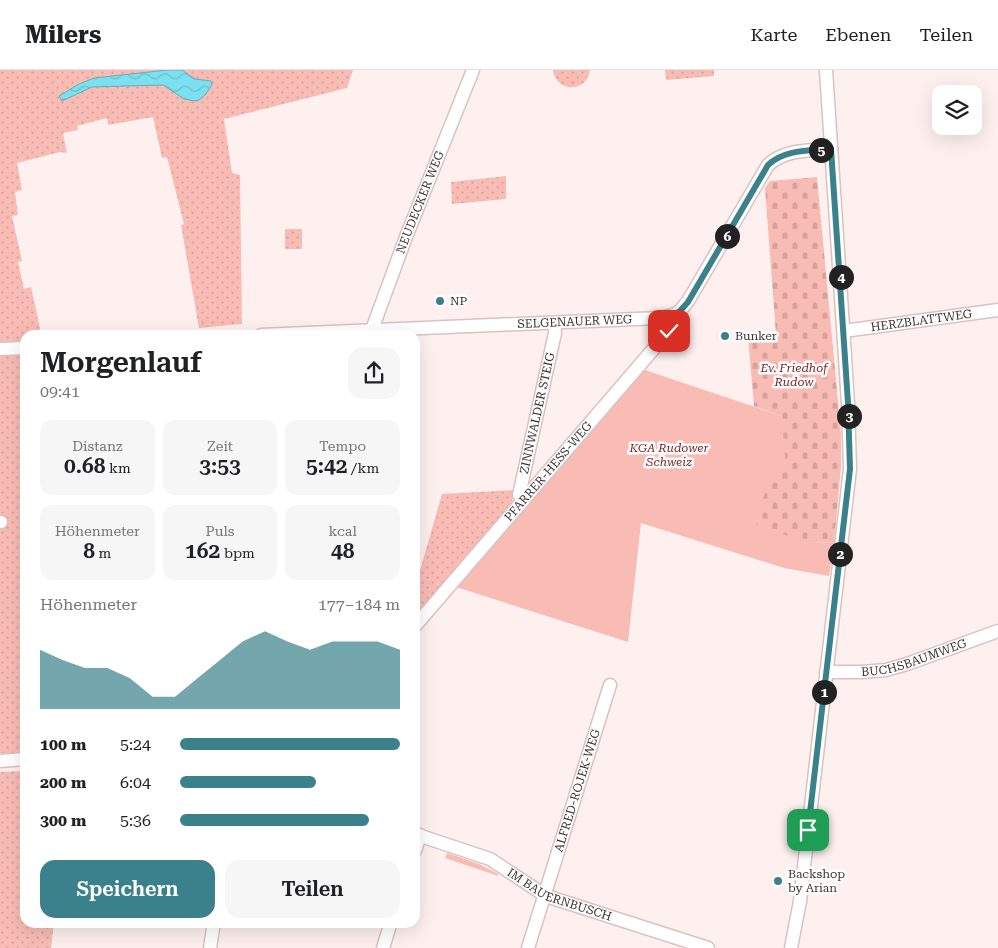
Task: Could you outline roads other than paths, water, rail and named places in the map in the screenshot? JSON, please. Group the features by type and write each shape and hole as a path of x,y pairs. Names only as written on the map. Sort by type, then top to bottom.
{"street":[{"name":"NEUDECKER WEG","path":"372,330 406,237 473,70"},
{"path":"791,948 800,901 850,469 844,331 826,70"},
{"path":"673,315 680,311 688,302 768,165 775,158 790,153 831,149"},
{"name":"HERZBLATTWEG","path":"844,331 998,310"},
{"name":"SELGENAUER WEG","path":"412,330 659,318 673,315"},
{"name":"PFARRER-HESS-WEG","path":"420,620 669,331 673,325 673,315"},
{"name":"ZINNWALDER STEIG","path":"524,500 519,495 555,333 554,323"},
{"path":"0,350 20,348"},
{"name":"BUCHSBAUMWEG","path":"826,672 886,670 998,631"},
{"name":"ALFRED-ROJEK-WEG","path":"528,948 546,896 570,816 571,805 610,685"},
{"path":"0,761 20,759"},
{"name":"IM BAUERNBUSCH","path":"420,835 490,859 546,896 708,948"},
{"path":"210,948 213,928"},
{"path":"383,948 389,928"}],"water":[{"path":"182,70 195,79 211,81 212,85 205,95 195,101 184,99 163,85 92,87 62,101 59,96 79,84 94,78"}],"place":[{"name":"NP","path":"440,301"},
{"name":"Bunker","path":"725,336"},
{"name":"Backshop by Arian","path":"778,881"}],"park label":[{"name":"Ev. Friedhof Rudow","path":"794,375"},
{"name":"KGA Rudower Schweiz","path":"669,455"}]}
